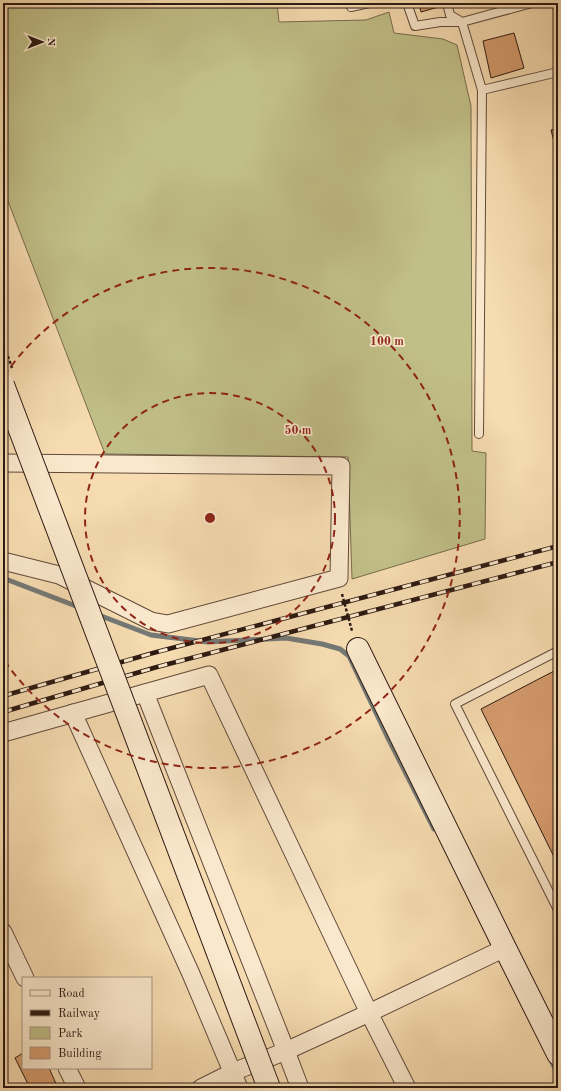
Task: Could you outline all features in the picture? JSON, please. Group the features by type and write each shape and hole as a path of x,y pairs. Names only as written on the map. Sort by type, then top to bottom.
{"street":[{"path":"3,385 269,1088"},
{"path":"3,462 341,466 339,578 168,624 150,621 59,575 3,561"},
{"path":"358,649 558,1054"},
{"path":"3,733 209,676 369,1013 407,1088"},
{"path":"145,693 300,1088"},
{"path":"73,713 191,974 236,1080"},
{"path":"3,932 25,977"},
{"path":"201,1088 236,1080 286,1050 369,1013 505,948"},
{"path":"68,1069 77,1088"}],"lane":[{"path":"350,3 351,7 369,3"},
{"path":"407,3 415,26 440,22 462,22 532,3"},
{"path":"447,3 450,15 462,22 482,90 479,434"},
{"path":"482,90 558,72"},
{"path":"558,651 455,704 558,910"}],"path":[{"path":"339,578 346,610 358,649"}],"green space":[{"path":"3,3 277,3 279,22 366,20 389,12 394,33 443,39 457,45 471,106 472,451 486,453 485,539 352,579 348,457 105,454 3,188"}],"building":[{"path":"419,3 441,3 442,6 421,12"},
{"path":"514,33 524,68 491,78 483,41"},
{"path":"558,128 558,157 551,130"},
{"path":"558,669 558,865 481,709"},
{"path":"22,1054 22,1069 49,1069 58,1088 30,1088 15,1058"}],"waterway":[{"path":"3,578 81,608"},
{"path":"96,614 151,635 208,642 286,638 322,644 340,649 349,656 434,829"},
{"path":"550,1058 558,1075"}],"railway":[{"path":"3,696 153,653 558,546"},
{"path":"3,712 157,667 558,562"}]}
